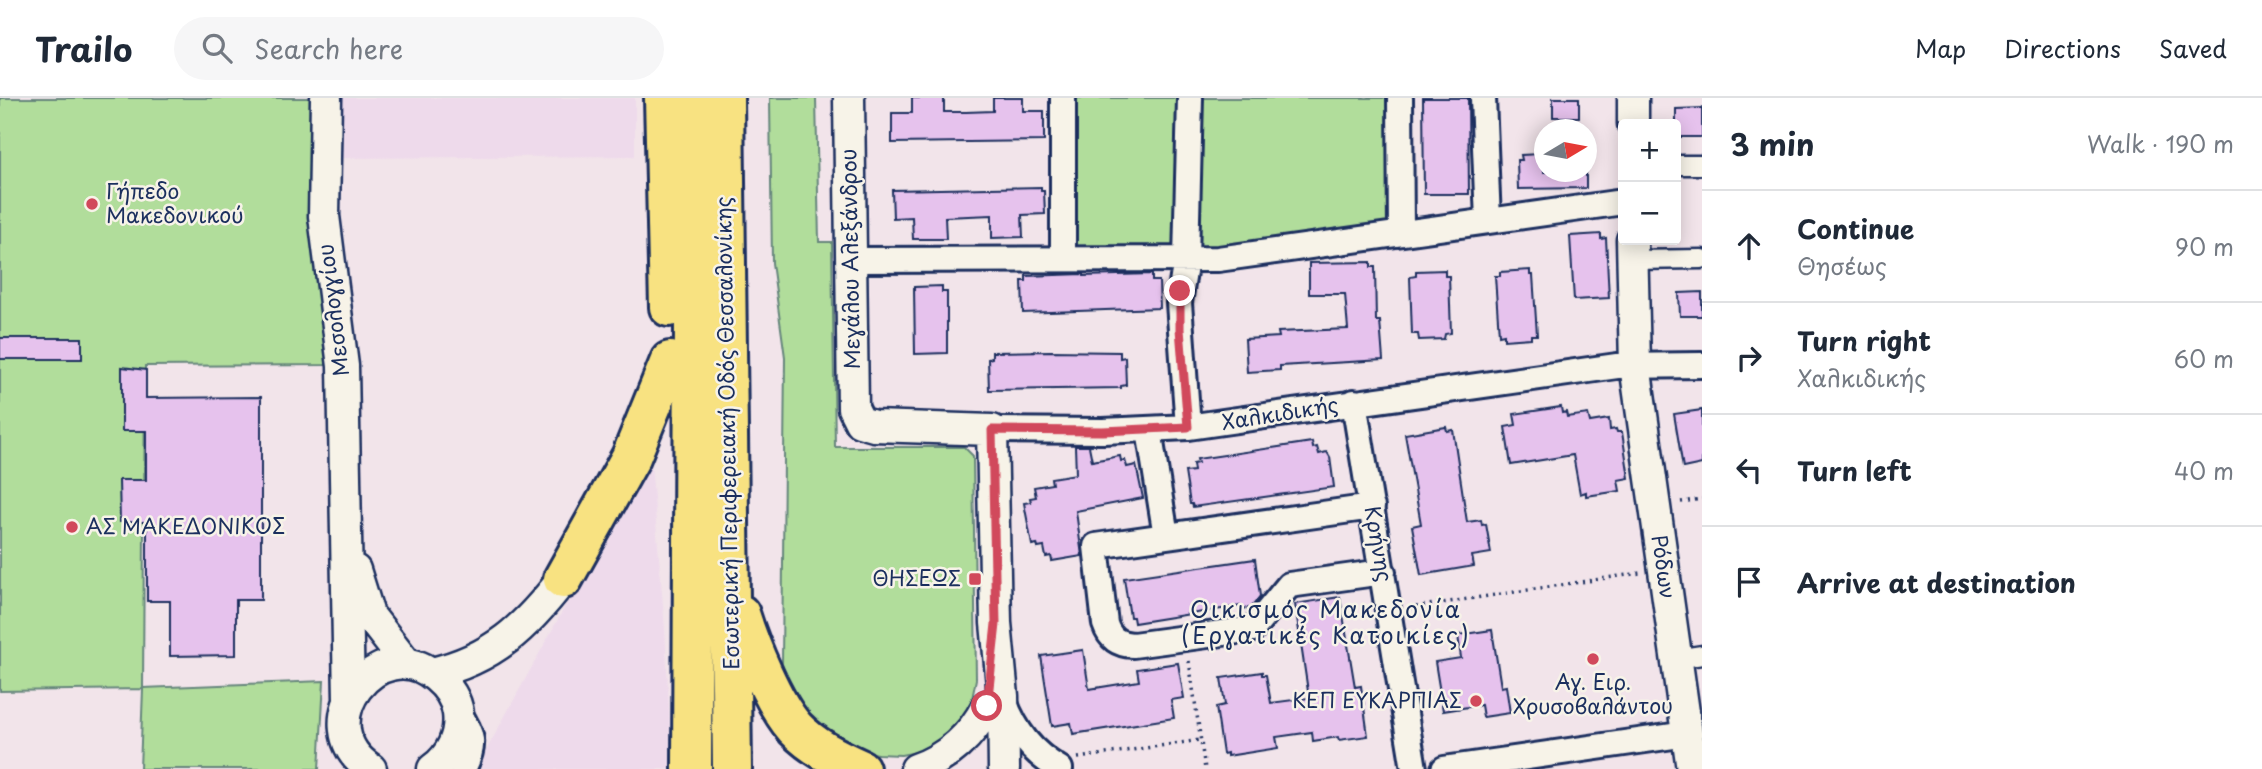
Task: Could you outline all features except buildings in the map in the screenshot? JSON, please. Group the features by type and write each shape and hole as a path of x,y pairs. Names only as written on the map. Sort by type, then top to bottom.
{"highway":[{"path":"664,98 672,522 693,604"},
{"name":"Εσωτερική Περιφερειακή Οδός Θεσσαλονίκης","path":"692,769 695,98"},
{"name":"Εσωτερική Περιφερειακή Οδός Θεσσαλονίκης","path":"726,109 732,769"},
{"path":"563,579 631,457 670,361"},
{"path":"731,587 751,646 794,727 817,747 860,769"}],"street":[{"name":"Μεσολογγίου","path":"326,98 324,216 343,366 349,700 345,718 346,736"},
{"name":"Μεγάλου Αλεξάνδρου","path":"849,98 852,401 858,419"},
{"path":"1063,98 1063,259"},
{"path":"1188,427 1179,303 1186,259 1189,98"},
{"path":"1400,98 1401,233"},
{"path":"1483,98 1488,221"},
{"path":"1633,98 1633,119"},
{"path":"1681,165 1702,165"},
{"path":"851,260 1227,258 1618,203"},
{"path":"1632,250 1702,259"},
{"name":"Ρόδων","path":"1632,250 1635,365 1664,570 1689,657 1687,734 1692,769"},
{"name":"Χαλκιδικής","path":"858,419 867,425 880,427 1149,430 1188,427 1635,365 1702,365"},
{"name":"Κρήνης","path":"1354,402 1415,769"},
{"path":"986,769 995,701 992,430"},
{"path":"1149,430 1166,536"},
{"path":"1372,507 1096,546 1105,624 1112,638 1126,645 1253,629 1289,585 1383,572"},
{"name":"Μεσολογγίου","path":"344,522 369,615 420,669 449,690 458,712"},
{"path":"349,700 358,684 372,673 389,666 420,669 460,667 511,637 541,607 563,579"},
{"path":"995,701 1024,740 1055,766"},
{"path":"916,769 936,761 957,745 995,701"},
{"path":"995,701 1004,769"},
{"path":"433,769 447,757 454,743 458,712"},
{"path":"458,712 466,723 472,745 471,754 463,769"},
{"path":"1444,769 1484,766 1687,734"},
{"path":"345,769 346,736"},
{"path":"346,736 354,754 371,769"}],"path":[{"path":"1390,611 1664,570"},
{"path":"1185,638 1205,769"},
{"path":"1055,766 1200,740"}],"shaded area":[{"path":"341,98 635,98 635,156 341,158"},
{"path":"650,451 665,629 672,769 476,769"}],"green space":[{"name":"ΑΣ ΜΑΚΕΔΟΝΙΚΟΣ","path":"0,98 318,98 330,365 145,366 143,688 324,681 319,769 140,769 143,689 0,691"},
{"path":"770,98 816,98 819,242 832,242 835,447 964,447 973,456 976,679 970,709 935,746 922,751 901,755 868,752 811,723 789,692 782,664 785,357 772,263"},
{"path":"1070,98 1182,98 1183,250 1070,251"},
{"path":"1190,98 1400,98 1401,233 1186,259"}],"place":[{"name":"Γήπεδο Μακεδονικού","path":"92,204"},
{"name":"ΑΣ ΜΑΚΕΔΟΝΙΚΟΣ","path":"72,527"},
{"name":"ΘΗΣΕΩΣ","path":"975,579"},
{"name":"Αγ. Ειρ. Χρυσοβαλάντου","path":"1593,659"},
{"name":"ΚΕΠ ΕΥΚΑΡΠΙΑΣ","path":"1476,701"}],"district":[{"name":"Οικισμός Μακεδονία (Εργατικές Κατοικίες)","path":"1326,623"}],"route":[{"path":"987,706 996,624 992,430 1103,431 1188,427 1180,329 1180,291"}]}
